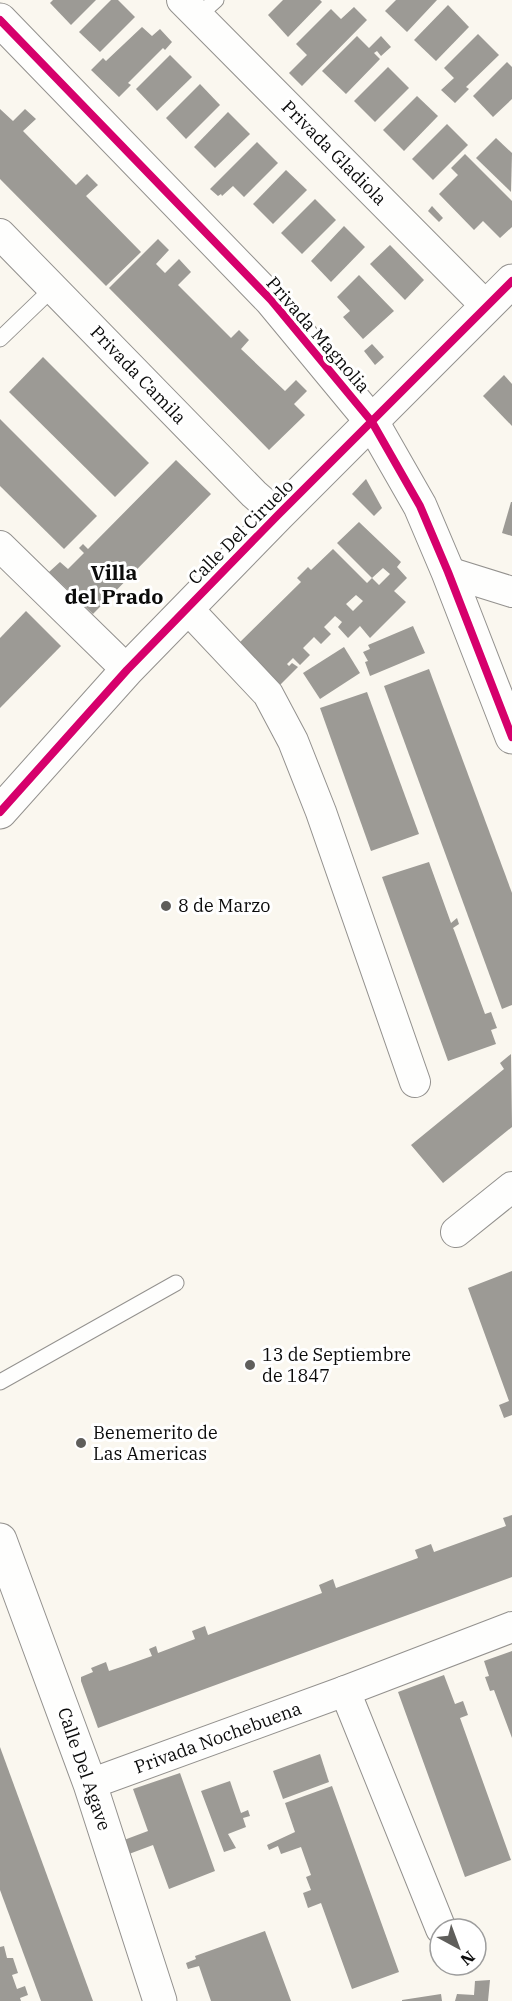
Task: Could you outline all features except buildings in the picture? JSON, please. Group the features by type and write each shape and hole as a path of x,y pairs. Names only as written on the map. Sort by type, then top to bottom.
{"street":[{"name":"Privada Gladiola","path":"198,6 486,306"},
{"name":"Privada Magnolia","path":"0,20 271,300 372,422 420,506 512,737"},
{"name":"Privada Camila","path":"0,234 254,494 278,515"},
{"name":"Calle Del Ciruelo","path":"0,812 127,670 512,280"},
{"path":"0,546 127,670"},
{"path":"448,572 512,592"},
{"path":"187,608 268,694 293,741 321,812 415,1082"},
{"path":"456,1232 512,1187"},
{"name":"Calle Del Agave","path":"0,1540 90,1784 160,2001"},
{"name":"Privada Nochebuena","path":"90,1784 512,1627"},
{"path":"345,1691 436,1917"}],"lane":[{"path":"0,339 53,288"},
{"path":"0,1382 176,1282"}],"cycle path":[{"path":"0,20 271,300 372,422 420,506 512,737"},
{"path":"0,812 127,670 512,281"}],"place":[{"name":"8 de Marzo","path":"166,906"},
{"name":"13 de Septiembre de 1847","path":"250,1365"},
{"name":"Benemerito de Las Americas","path":"81,1443"}],"district":[{"name":"Villa del Prado","path":"114,585"}]}
